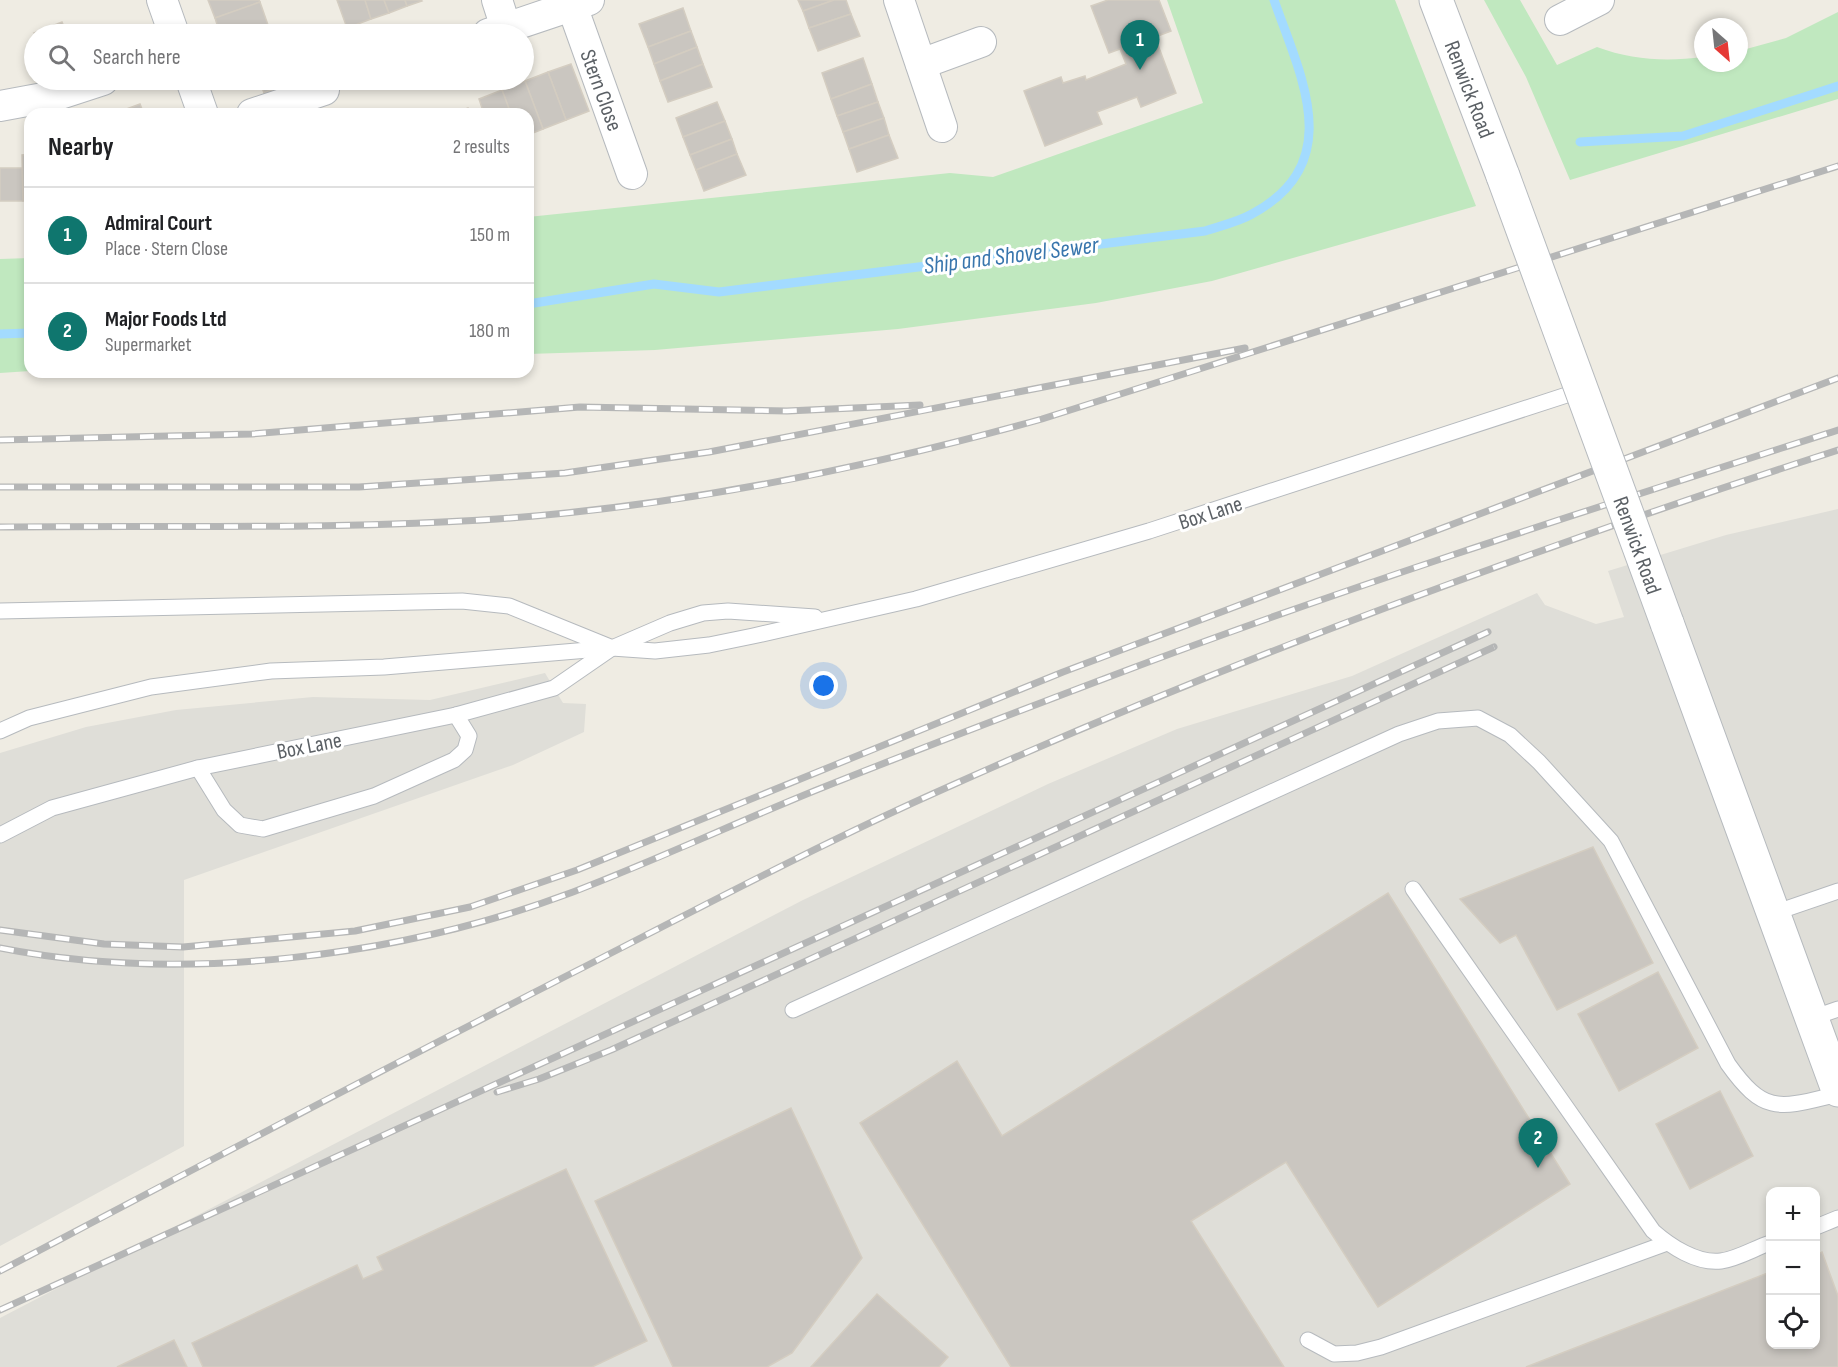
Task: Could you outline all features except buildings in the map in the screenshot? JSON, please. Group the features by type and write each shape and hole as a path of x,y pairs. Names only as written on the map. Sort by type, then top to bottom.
{"street":[{"path":"162,0 170,24"},
{"name":"Stern Close","path":"497,0 497,24"},
{"path":"899,0 942,127"},
{"name":"Renwick Road","path":"1436,0 1774,914 1825,1013 1838,1092"},
{"path":"1560,20 1599,0"},
{"name":"Stern Close","path":"518,24 580,3 632,174"},
{"path":"921,64 981,42"},
{"path":"0,106 54,96 72,90"},
{"path":"195,90 201,108"},
{"path":"270,108 324,90"}],"lane":[{"name":"Box Lane","path":"612,648 655,651 709,645 916,599 1116,541 1582,390"},
{"path":"0,611 462,601 509,606 612,648"},
{"name":"Box Lane","path":"0,835 52,808 198,768 456,715 554,688 612,648 670,623 703,613 728,611 833,618"},
{"path":"0,731 28,718 151,687 271,671 394,667 612,648"},
{"path":"198,768 224,810 240,825 263,829 374,796 454,760 465,750 469,736 456,715"},
{"path":"793,1010 1399,734 1438,721 1478,718 1510,735 1539,762 1611,841 1728,1064 1742,1083 1759,1100 1775,1104 1796,1104 1838,1092"},
{"path":"1413,889 1642,1218 1667,1243 1690,1254 1721,1261 1766,1244"},
{"path":"1774,914 1838,891"},
{"path":"1820,1225 1838,1218"},
{"path":"1308,1340 1334,1354 1381,1347 1667,1243"}],"shaded area":[{"path":"1838,509 1838,1367 0,1367 0,1318 803,900 1048,784 1177,729 1352,676 1537,593 1545,605 1596,624 1624,617 1608,571 1726,535"},
{"path":"545,673 563,703 586,704 584,732 513,765 184,880 184,1146 0,1246 0,753 86,727 176,710 313,697 430,700"}],"green space":[{"path":"1167,0 1395,0 1476,206 1212,281 1096,303 898,329 655,350 534,354 534,216 950,173 993,177 1203,103"},
{"path":"1484,0 1520,0 1557,65 1597,47 1623,55 1649,59 1694,58 1694,72 1748,72 1748,49 1786,38 1838,12 1838,99 1570,180 1526,77"},
{"path":"24,258 24,371 0,373 0,259"}],"waterway":[{"name":"Ship and Shovel Sewer","path":"534,303 654,284 719,292 1205,231 1241,219 1252,214 1281,193 1299,170 1308,144 1309,117 1304,88 1274,0"},
{"name":"Ship and Shovel Sewer","path":"1580,142 1683,136 1838,86"},
{"name":"Ship and Shovel Sewer","path":"0,334 24,333"}],"railway":[{"path":"0,527 311,526 497,519 635,505 772,483 907,454 1042,419 1838,166"},
{"path":"0,487 359,487 565,473 709,452 1245,348"},
{"path":"0,930 104,944 183,947 355,931 470,907 577,870 1063,672 1838,378"},
{"path":"0,440 252,434 580,407 787,411 920,405"},
{"path":"0,948 70,959 142,964 216,963 290,958 364,948 506,915 573,892 891,761 1210,639 1478,546 1838,430"},
{"path":"0,1271 720,897 948,787 1167,693 1388,606 1612,526 1838,450"},
{"path":"0,1310 1488,632"},
{"path":"497,1092 539,1079 611,1050 1494,647"}],"place":[{"name":"Admiral Court","path":"1140,70"},
{"name":"Major Foods Ltd","path":"1538,1168"}]}
